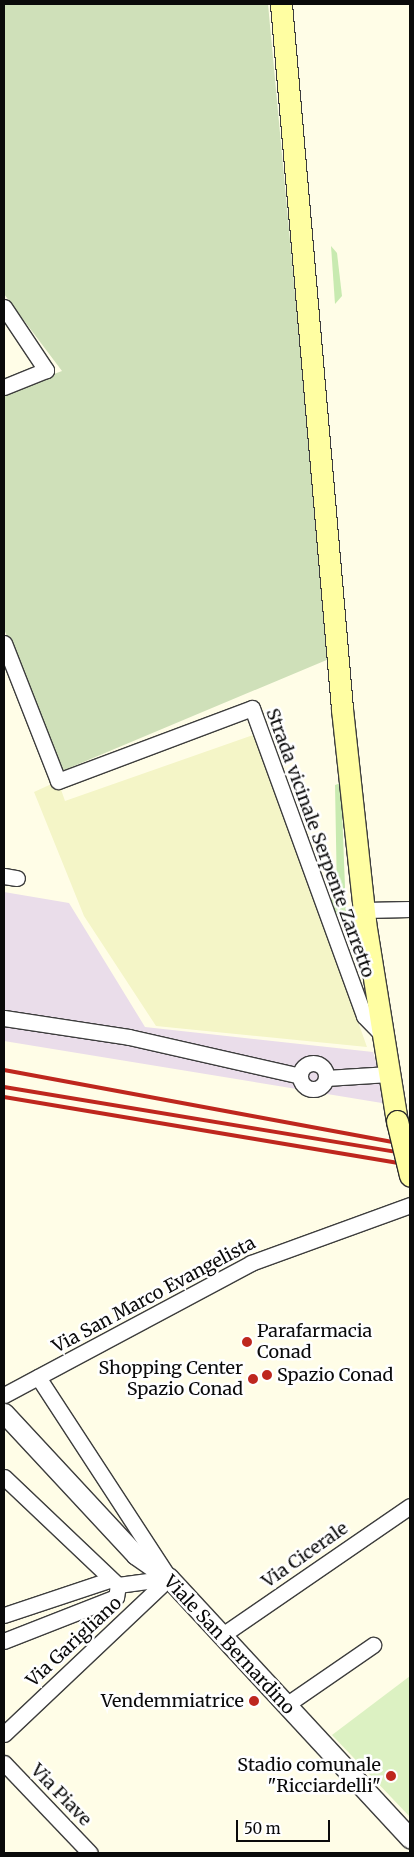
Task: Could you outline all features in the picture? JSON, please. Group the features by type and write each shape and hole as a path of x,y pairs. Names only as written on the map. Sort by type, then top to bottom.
{"main road":[{"path":"281,4 342,708 364,910 397,1121 410,1175"}],"street":[{"path":"4,307 46,370 4,387"},
{"name":"Strada vicinale Serpente Zarretto","path":"4,643 58,781 252,708 364,1016 383,1036"},
{"path":"364,910 410,909"},
{"path":"4,1018 129,1037 300,1076 306,1065 314,1062 322,1066 326,1078 389,1074"},
{"name":"Via San Marco Evangelista","path":"4,1395 251,1262 410,1205"},
{"path":"4,1615 113,1582 169,1578 38,1377"},
{"name":"Viale San Bernardino","path":"4,1412 136,1555 169,1578 410,1838"},
{"path":"4,1477 113,1582 116,1597 4,1640"},
{"name":"Via Cicerale","path":"221,1636 410,1506"},
{"name":"Via Garigliano","path":"5,1730 169,1578"},
{"path":"286,1705 373,1645"},
{"name":"Via Piave","path":"4,1762 90,1853"}],"shaded area":[{"path":"4,892 69,903 145,1027 373,1052 388,1104 4,1041"}],"green space":[{"path":"4,4 268,4 329,659 62,771 4,629 4,393 62,371 4,294"},
{"path":"331,246 337,253 342,296 335,304"},
{"path":"256,734 367,1047 156,1026 84,916 34,792 58,781 65,801"},
{"path":"341,783 346,913 332,916 327,900 337,895 335,785"},
{"name":"Stadio comunale \"Ricciardelli\"","path":"410,1676 410,1817 332,1735"}],"railway":[{"path":"4,1070 410,1145"},
{"path":"4,1087 410,1154"},
{"path":"4,1097 410,1165"}],"place":[{"name":"Parafarmacia Conad","path":"247,1342"},
{"name":"Spazio Conad","path":"267,1375"},
{"name":"Shopping Center Spazio Conad","path":"253,1379"},
{"name":"Vendemmiatrice","path":"254,1701"},
{"name":"Stadio comunale \"Ricciardelli\"","path":"391,1776"}]}
